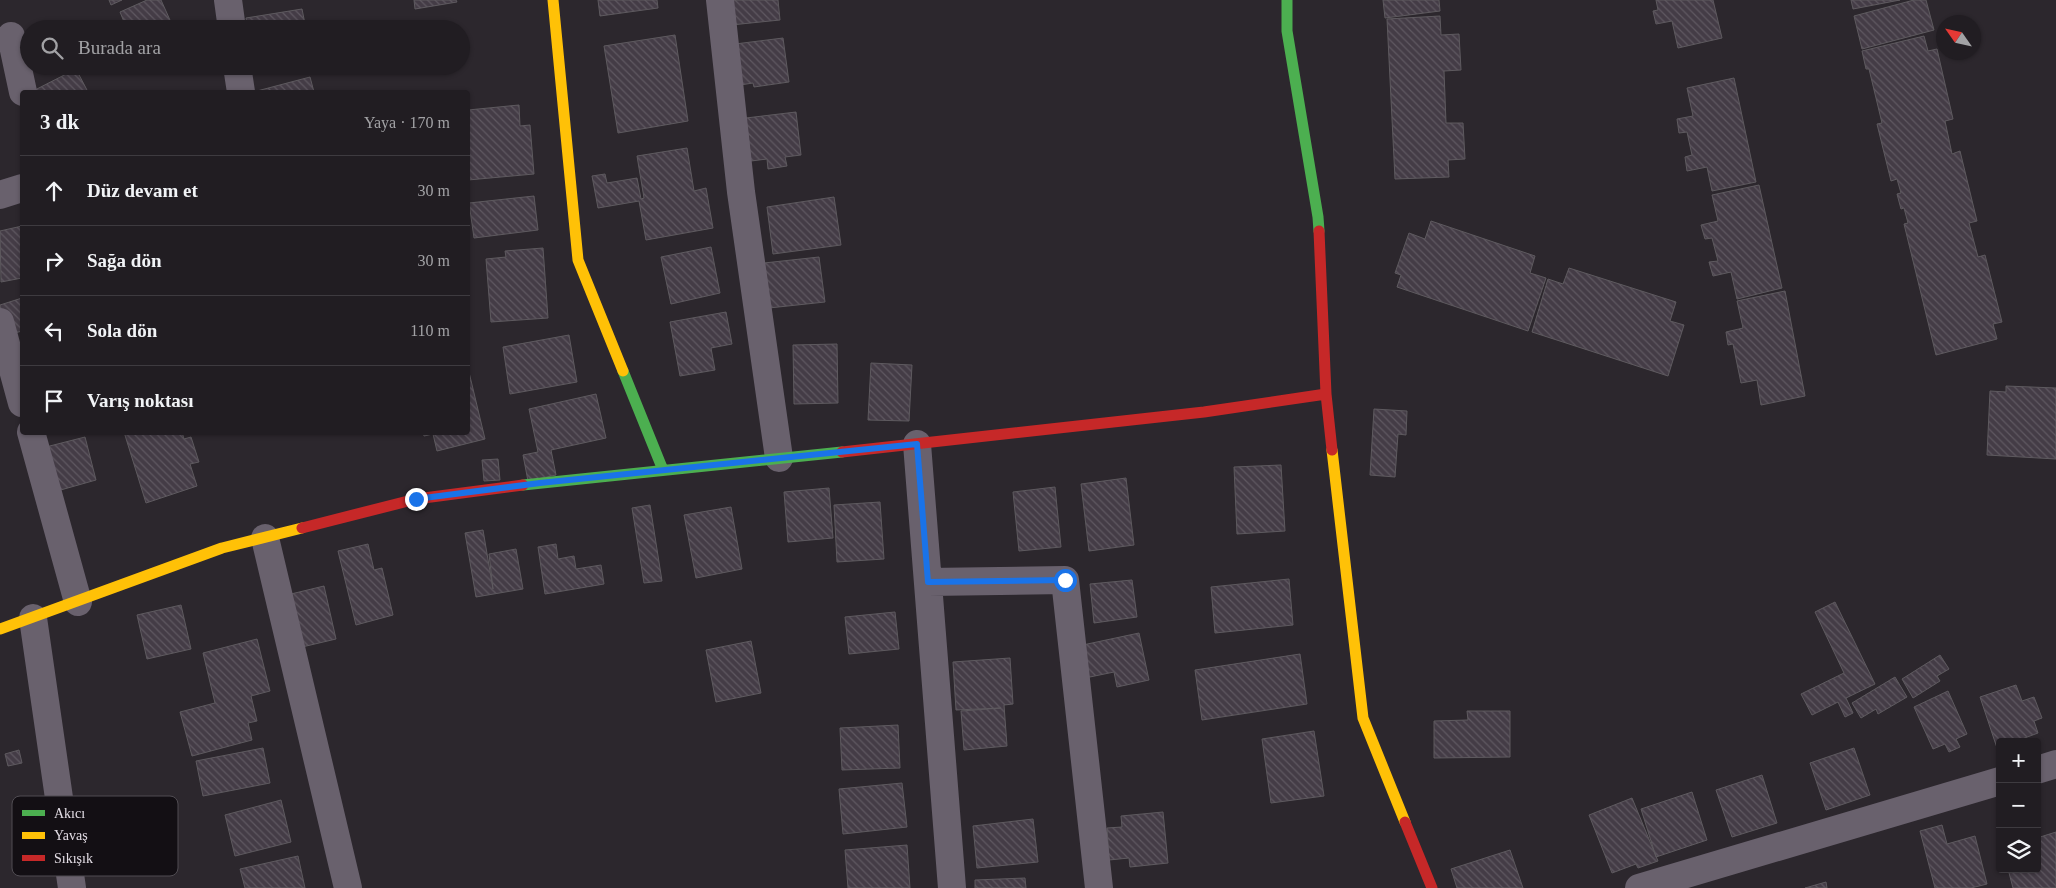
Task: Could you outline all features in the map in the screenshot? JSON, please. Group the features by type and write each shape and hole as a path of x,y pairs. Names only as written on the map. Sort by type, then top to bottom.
{"street":[{"path":"228,0 231,20"},
{"path":"553,0 578,260 663,470"},
{"path":"720,0 741,192 779,458"},
{"path":"1287,0 1287,31 1318,217 1326,394 1363,718 1432,888"},
{"path":"11,36 23,90"},
{"path":"238,75 241,90"},
{"path":"0,195 20,189"},
{"path":"0,322 20,396"},
{"path":"0,629 222,548 416,499 540,483 1204,412 1326,394"},
{"path":"32,435 78,602"},
{"path":"917,444 952,888"},
{"path":"265,538 348,888"},
{"path":"928,582 1065,580 1099,888"},
{"path":"33,618 59,796"},
{"path":"2041,769 2056,764"},
{"path":"1639,888 1996,782"}],"building":[{"path":"109,0 122,0 111,5"},
{"path":"147,0 161,0 170,20 123,20 120,12"},
{"path":"414,0 456,0 457,2 415,9"},
{"path":"598,0 657,0 658,8 600,16"},
{"path":"729,0 778,0 780,20 731,25"},
{"path":"1383,0 1439,0 1440,11 1385,18"},
{"path":"1656,0 1713,0 1722,38 1678,48 1672,21 1656,24 1653,11 1658,10"},
{"path":"1851,0 1900,0 1853,9"},
{"path":"1914,0 1926,0 1934,30 1862,49 1854,16"},
{"path":"302,9 304,20 246,20 246,18"},
{"path":"1440,16 1441,35 1459,34 1461,70 1444,71 1446,123 1463,123 1465,159 1448,160 1449,177 1395,179 1387,19"},
{"path":"675,35 688,121 618,133 604,46"},
{"path":"1924,36 1928,51 1936,49 1936,60 1940,60 1953,119 1945,121 1952,154 1960,151 1977,221 1969,223 1978,257 1985,255 2002,322 1993,324 1997,339 1936,355 1904,224 1908,223 1904,208 1901,209 1897,194 1901,193 1897,179 1891,181 1877,124 1882,123 1869,69 1866,69 1862,51"},
{"path":"783,38 789,82 754,87 753,83 740,85 735,44"},
{"path":"64,75 79,75 87,90 35,90"},
{"path":"310,77 313,90 261,90"},
{"path":"1734,78 1756,182 1712,191 1707,167 1687,171 1685,157 1692,155 1687,132 1679,133 1677,119 1693,116 1687,88"},
{"path":"519,105 520,126 530,125 534,174 470,180 470,110"},
{"path":"796,112 801,155 785,157 787,166 768,169 767,159 751,161 746,118"},
{"path":"687,148 694,191 706,188 713,228 646,240 639,201 598,208 592,176 605,174 607,183 637,178 641,199 644,198 637,156"},
{"path":"1759,185 1782,288 1737,299 1731,272 1713,276 1709,262 1718,261 1712,238 1705,239 1701,225 1718,221 1712,195"},
{"path":"534,196 538,230 474,238 470,203"},
{"path":"834,197 841,245 773,254 767,207"},
{"path":"1431,221 1535,256 1530,273 1546,278 1528,331 1397,287 1401,275 1395,273 1409,233 1425,239"},
{"path":"20,226 20,278 1,282 0,231"},
{"path":"711,247 720,293 671,304 661,257"},
{"path":"543,248 548,318 491,322 486,259 506,257 505,251"},
{"path":"819,257 825,302 769,308 764,263"},
{"path":"1569,268 1676,302 1670,321 1684,325 1668,376 1532,332 1548,279 1563,284"},
{"path":"1785,291 1805,396 1761,405 1757,380 1741,383 1733,344 1728,345 1726,332 1743,328 1737,301"},
{"path":"20,299 20,332 4,336 0,322 0,305"},
{"path":"726,312 732,344 711,348 715,370 680,376 670,322"},
{"path":"569,335 577,382 510,394 503,347"},
{"path":"837,344 838,403 794,404 793,345"},
{"path":"871,363 912,365 909,421 868,420"},
{"path":"470,376 485,439 437,451 433,435 470,435"},
{"path":"2006,386 2056,388 2056,459 1987,455 1990,391 2006,392"},
{"path":"596,394 606,438 551,450 556,475 528,481 523,455 538,452 529,409"},
{"path":"1374,409 1407,411 1406,435 1398,434 1395,477 1370,475"},
{"path":"125,435 183,435 184,439 191,437 199,462 190,464 197,486 146,503"},
{"path":"85,437 96,480 50,493 38,449"},
{"path":"498,459 500,480 484,481 482,460"},
{"path":"1281,465 1285,531 1237,534 1234,467"},
{"path":"1126,478 1134,545 1089,551 1081,484"},
{"path":"1055,487 1061,547 1019,551 1013,492"},
{"path":"829,488 833,538 788,542 784,492"},
{"path":"880,502 884,559 837,562 834,505"},
{"path":"650,505 662,581 644,583 632,508"},
{"path":"731,507 742,569 696,578 684,515"},
{"path":"483,530 493,589 489,554 516,549 523,589 476,597 465,533"},
{"path":"368,544 374,570 382,568 393,615 356,625 338,551"},
{"path":"556,544 558,559 574,556 576,569 601,565 604,584 545,594 538,547"},
{"path":"1289,579 1293,625 1215,633 1211,587"},
{"path":"1132,580 1137,617 1094,623 1090,584"},
{"path":"324,586 336,639 302,647 291,594"},
{"path":"1835,602 1875,684 1846,698 1853,713 1845,717 1838,702 1812,715 1801,694 1844,673 1815,612"},
{"path":"181,605 191,649 147,659 137,615"},
{"path":"895,612 899,649 849,654 845,617"},
{"path":"1139,633 1149,680 1117,687 1114,672 1085,678 1078,646"},
{"path":"257,639 270,691 251,696 257,721 248,723 252,740 192,756 180,712 215,703 203,653"},
{"path":"751,641 761,693 716,702 706,650"},
{"path":"1300,654 1307,704 1202,720 1195,670"},
{"path":"1940,655 1949,669 1937,676 1940,681 1913,698 1902,679"},
{"path":"1010,658 1013,704 1004,705 1007,746 964,750 961,711 1001,708 956,710 953,662"},
{"path":"1895,677 1907,697 1878,714 1876,709 1861,718 1852,703"},
{"path":"2016,685 2022,701 2034,697 2042,718 2034,721 2038,733 2025,738 1996,738 1996,745 1980,697"},
{"path":"1948,691 1967,734 1956,739 1960,747 1949,752 1945,744 1933,749 1914,707"},
{"path":"1467,711 1510,711 1510,757 1434,758 1434,721 1468,720"},
{"path":"898,725 900,768 842,770 840,728"},
{"path":"1314,731 1324,796 1271,803 1262,739"},
{"path":"263,748 270,783 203,796 196,761"},
{"path":"1854,748 1870,795 1826,810 1810,763"},
{"path":"19,750 22,763 8,766 5,754"},
{"path":"1762,775 1777,823 1732,837 1716,790"},
{"path":"902,783 907,827 843,834 839,789"},
{"path":"1692,792 1707,840 1656,857 1641,809"},
{"path":"1632,798 1658,861 1638,868 1636,864 1612,873 1589,815"},
{"path":"281,800 291,842 235,856 225,815"},
{"path":"1163,812 1168,863 1130,867 1129,858 1109,860 1107,828 1122,827 1121,816"},
{"path":"1033,819 1038,862 977,868 973,826"},
{"path":"1942,825 1947,844 1975,836 1987,884 1971,888 1935,888 1920,831"},
{"path":"2056,832 2056,888 2013,888 2009,873 2041,873 2041,837"},
{"path":"907,845 910,888 848,888 845,850"},
{"path":"1510,850 1523,888 1457,888 1451,869"},
{"path":"298,856 305,888 245,888 240,869"},
{"path":"1025,878 1026,888 975,888 975,880"},
{"path":"1826,882 1827,888 1805,888"}],"traffic: fast":[{"path":"1287,0 1287,31 1319,231"},
{"path":"623,371 663,470"},
{"path":"523,485 842,452"}],"traffic: slow":[{"path":"553,0 578,260 623,371"},
{"path":"1332,450 1363,718 1405,822"},
{"path":"0,629 222,548 302,528"}],"traffic: jam":[{"path":"1319,231 1326,394 1332,450"},
{"path":"842,452 1204,412 1326,394"},
{"path":"302,528 416,499 523,485"},
{"path":"1405,822 1432,888"}],"route":[{"path":"416,499 540,483 917,444 928,582 1065,580"}]}
